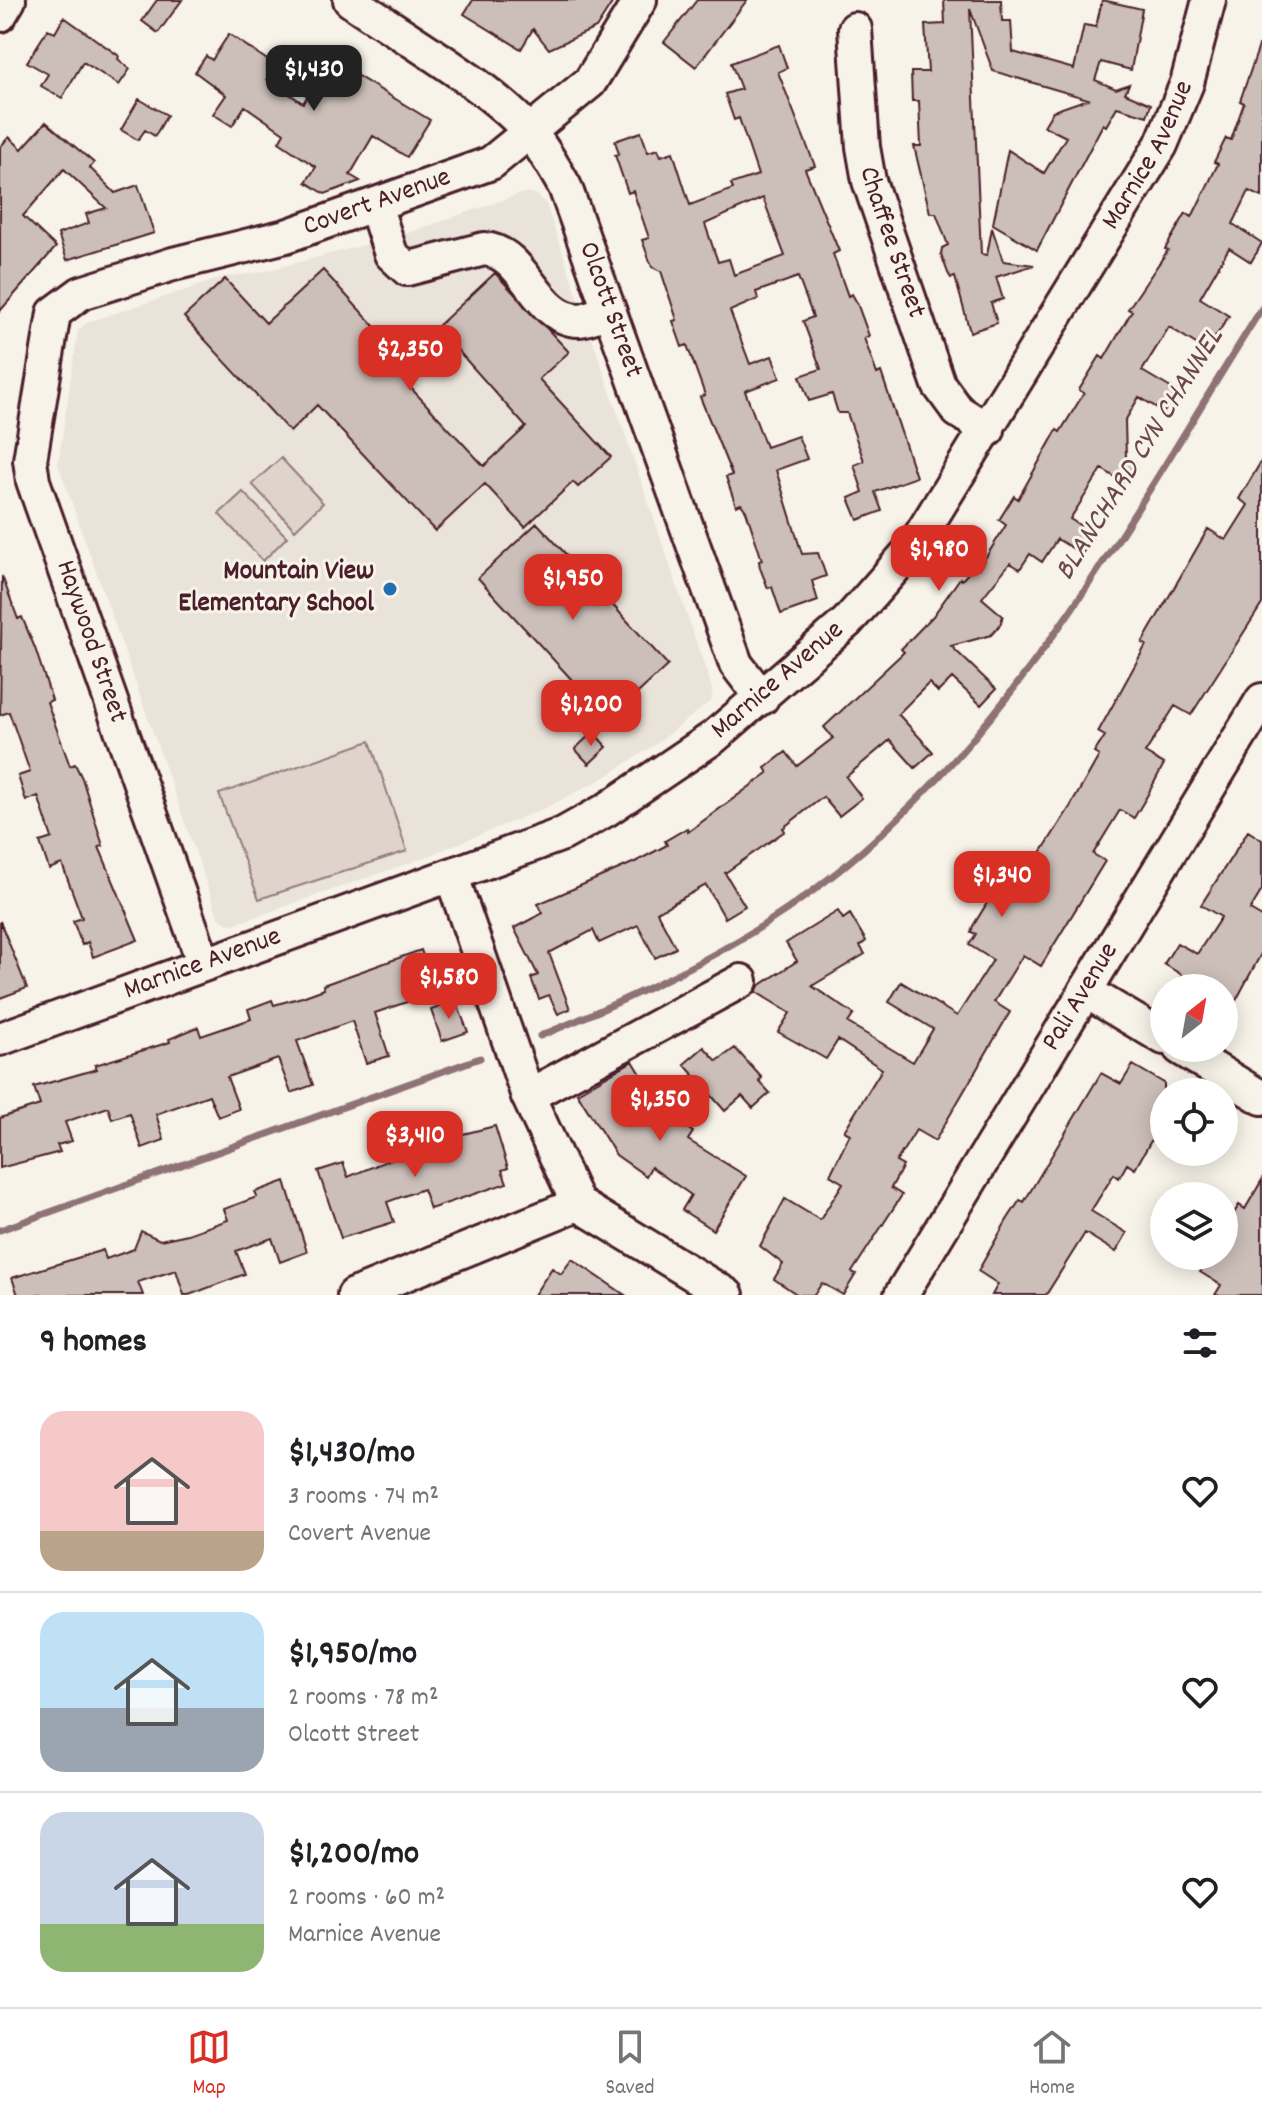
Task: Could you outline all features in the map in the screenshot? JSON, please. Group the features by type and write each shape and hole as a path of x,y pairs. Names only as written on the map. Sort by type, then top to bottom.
{"street":[{"path":"0,15 9,0"},
{"name":"Olcott Street","path":"350,0 485,93 531,133 565,187 736,664 762,698"},
{"name":"Covert Avenue","path":"54,313 81,293 173,264 286,236 491,163 590,82 640,0"},
{"name":"Marnice Avenue","path":"0,1039 452,877 563,834 606,810 714,737 762,698 882,587 929,525 1161,145 1187,83 1209,0"},
{"name":"Chaffee Street","path":"855,29 863,147 869,181 939,385 958,411 988,430"},
{"path":"375,205 391,254 407,269 484,249 495,250 562,316 581,320 609,310"},
{"name":"Haywood Street","path":"54,313 47,335 31,470 204,964"},
{"name":"Pali Avenue","path":"901,1295 1262,700"},
{"path":"452,877 528,1096 578,1204 727,1295"},
{"path":"528,1096 741,981"},
{"path":"1085,991 1150,1030"},
{"path":"1203,1062 1262,1098"},
{"path":"373,1292 578,1204"}],"shaded area":[{"name":"Mountain View Elementary School","path":"526,192 537,195 546,204 712,688 712,700 656,744 602,779 543,809 415,861 235,924 226,923 218,916 58,464 78,331 88,322 225,277 261,272 402,235"},
{"path":"281,458 323,503 295,530 252,484"},
{"path":"243,492 287,537 263,561 219,514"},
{"path":"370,741 407,851 259,899 219,794"}],"building":[{"path":"157,0 182,0 158,33 142,21"},
{"path":"473,0 614,0 596,28 549,49 533,29 521,49 464,14"},
{"path":"697,0 747,0 696,67 664,42"},
{"path":"944,0 1001,0 1002,21 1011,21 1013,52 1074,69 1084,25 1096,27 1102,0 1142,9 1131,70 1101,62 1095,80 1116,89 1129,84 1125,93 1151,104 1147,116 1117,107 1106,126 1103,124 1037,250 993,224 1008,150 1044,173 1066,137 1044,126 1053,111 1088,99 993,71 970,9 981,254 987,255 992,228 1003,261 1034,265 996,277 1003,299 991,303 997,323 970,332 955,277 951,278 941,254 942,248 948,245 936,213 930,213 914,146 921,146 919,101 912,101 911,72 928,72 925,25 945,24"},
{"path":"64,17 119,56 118,59 130,69 119,85 83,62 62,98 41,86 48,74 27,62 48,29 55,33"},
{"path":"229,34 276,66 267,79 303,103 317,82 347,58 356,75 430,120 407,157 373,136 350,175 360,181 325,194 306,182 316,167 279,142 284,133 245,106 232,126 213,114 226,95 195,72 206,56 212,60"},
{"path":"779,45 787,68 778,72 815,166 805,169 839,251 833,254 848,296 852,294 857,303 869,336 864,338 877,374 881,372 916,477 875,492 882,511 858,520 849,498 863,492 854,465 864,461 847,413 838,413 832,394 809,401 800,376 821,369 803,321 813,317 798,277 756,292 758,299 730,311 750,364 772,356 780,378 745,391 766,447 798,436 807,459 776,470 802,554 818,553 826,576 812,581 818,601 781,614 772,587 768,588 760,568 759,561 762,560 746,511 741,504 736,506 726,477 732,475 700,397 705,395 687,345 682,347 661,271 652,267 642,240 649,238 633,191 628,193 615,155 619,154 615,141 641,132 648,152 658,149 661,156 673,152 690,205 733,189 731,184 758,175 739,118 734,120 725,94 741,89 731,63","holes":["763,198 785,256 734,275 729,259 718,262 705,224"]},
{"path":"1259,46 1262,46 1262,197 1249,191 1233,224 1262,243 1251,262 1229,248 1200,298 1229,316 1214,339 1212,337 1204,349 1169,327 1142,371 1176,391 1164,412 1139,397 1125,421 1126,457 1135,462 1123,482 1102,469 1070,519 1094,534 1082,554 1057,539 1042,562 1030,554 1020,569 1010,563 982,598 1003,616 1000,625 991,635 951,646 996,689 981,705 952,678 938,692 929,683 898,714 933,752 915,768 890,740 846,777 862,798 839,816 823,797 783,828 785,831 725,873 745,906 725,918 706,885 657,912 676,948 655,958 638,925 599,943 593,930 549,953 570,1009 558,1014 549,995 539,999 531,978 538,975 514,928 543,913 538,904 635,862 667,845 665,841 687,828 688,832 768,773 765,768 786,752 797,766 833,738 824,727 904,652 901,649 933,616 960,578 962,580 975,565 979,568 1006,525 999,520 1014,496 1018,499 1057,430 1060,432 1084,393 1079,390 1100,356 1104,359 1132,311 1128,309 1168,250 1165,249 1186,213 1192,217 1218,164 1214,162 1226,138 1231,140 1244,103 1240,101"},
{"path":"139,99 167,115 155,136 145,130 138,140 121,130"},
{"path":"46,122 94,163 90,168 115,193 138,185 154,233 67,260 58,234 89,223 86,214 106,208 64,169 23,216 56,247 0,311 0,147 9,137 22,149"},
{"path":"323,270 387,340 376,351 484,466 526,427 437,327 495,273 569,352 539,379 611,457 578,487 573,482 525,527 485,484 435,531 317,405 290,432 184,317 225,279 266,323"},
{"path":"1262,460 1262,604 1191,715 1175,706 1145,753 1164,764 1147,796 1134,818 1120,810 1093,854 1105,861 1041,966 1023,955 994,1002 1010,1012 935,1141 916,1130 896,1162 903,1166 891,1188 902,1195 852,1272 856,1274 843,1295 822,1283 814,1295 798,1295 774,1279 783,1264 760,1246 785,1199 820,1220 843,1183 830,1175 850,1134 844,1131 882,1069 838,1040 826,1059 778,1032 790,1013 756,992 759,986 797,961 786,943 838,911 843,919 850,914 866,941 860,946 865,954 812,986 854,1014 848,1023 913,1062 933,1029 889,1002 901,982 957,1016 993,960 969,945 976,934 971,932 973,926 1017,854 1035,862 1070,807 1099,756 1094,753 1105,736 1098,732 1146,645 1142,643 1208,529 1226,540 1248,505 1239,499"},
{"path":"537,523 668,665 609,720 478,578"},
{"path":"2,576 18,619 22,617 35,648 52,700 47,702 70,766 75,764 82,778 103,846 99,847 138,940 93,957 88,942 82,945 73,921 82,918 62,864 49,869 40,842 52,838 38,796 26,801 18,776 30,772 9,712 0,715"},
{"path":"593,732 607,747 589,764 575,749"},
{"path":"1248,831 1262,840 1262,890 1250,910 1262,917 1262,952 1238,997 1238,974 1180,974 1164,964 1177,943 1197,954 1221,917 1201,905"},
{"path":"0,921 27,988 0,998"},
{"path":"421,950 436,992 375,1013 389,1056 366,1063 352,1021 297,1041 313,1085 291,1093 278,1059 227,1077 239,1109 218,1117 209,1095 156,1114 164,1140 142,1148 130,1113 112,1119 108,1107 65,1122 72,1141 57,1145 60,1152 0,1168 0,1118 40,1105 34,1087 97,1069 95,1065 170,1042 169,1039 198,1027 201,1036 251,1019 248,1009 272,1000 274,1005 302,997 324,989 323,985"},
{"path":"456,1001 468,1032 442,1041 431,1010"},
{"path":"704,1047 717,1061 735,1048 762,1078 759,1081 770,1093 753,1108 742,1096 725,1111 684,1064"},
{"path":"633,1061 670,1122 672,1118 693,1132 688,1140 746,1176 713,1230 682,1210 691,1195 651,1167 646,1176 616,1155 577,1093"},
{"path":"1133,1065 1155,1078 1150,1078 1150,1143 1135,1169 1127,1164 1119,1178 1114,1174 1091,1211 1127,1233 1116,1252 1085,1233 1046,1295 992,1295 998,1284 978,1271 1007,1220 1020,1200 1024,1202 1101,1073 1121,1084"},
{"path":"495,1126 508,1168 502,1170 507,1183 430,1209 423,1189 387,1202 394,1222 341,1238 318,1171 343,1163 348,1177 435,1141"},
{"path":"1262,1180 1262,1295 1215,1295 1221,1285 1200,1272 1238,1270 1238,1207 1245,1209"},
{"path":"285,1181 307,1252 280,1262 272,1238 236,1251 245,1274 189,1295 184,1295 176,1270 138,1282 143,1295 18,1295 12,1278 103,1250 106,1259 134,1249 141,1231 160,1240 228,1220 224,1209 257,1197 255,1192"},
{"path":"572,1259 625,1295 534,1295 552,1268 561,1274"}],"waterway":[{"name":"BLANCHARD CYN CHANNEL","path":"540,1036 654,986 762,926 844,867 918,799 985,725 1046,646 1103,563 1262,308"},
{"name":"BLANCHARD CYN CHANNEL","path":"0,1230 480,1058"}],"place":[{"name":"Mountain View Elementary School","path":"390,589"}]}
